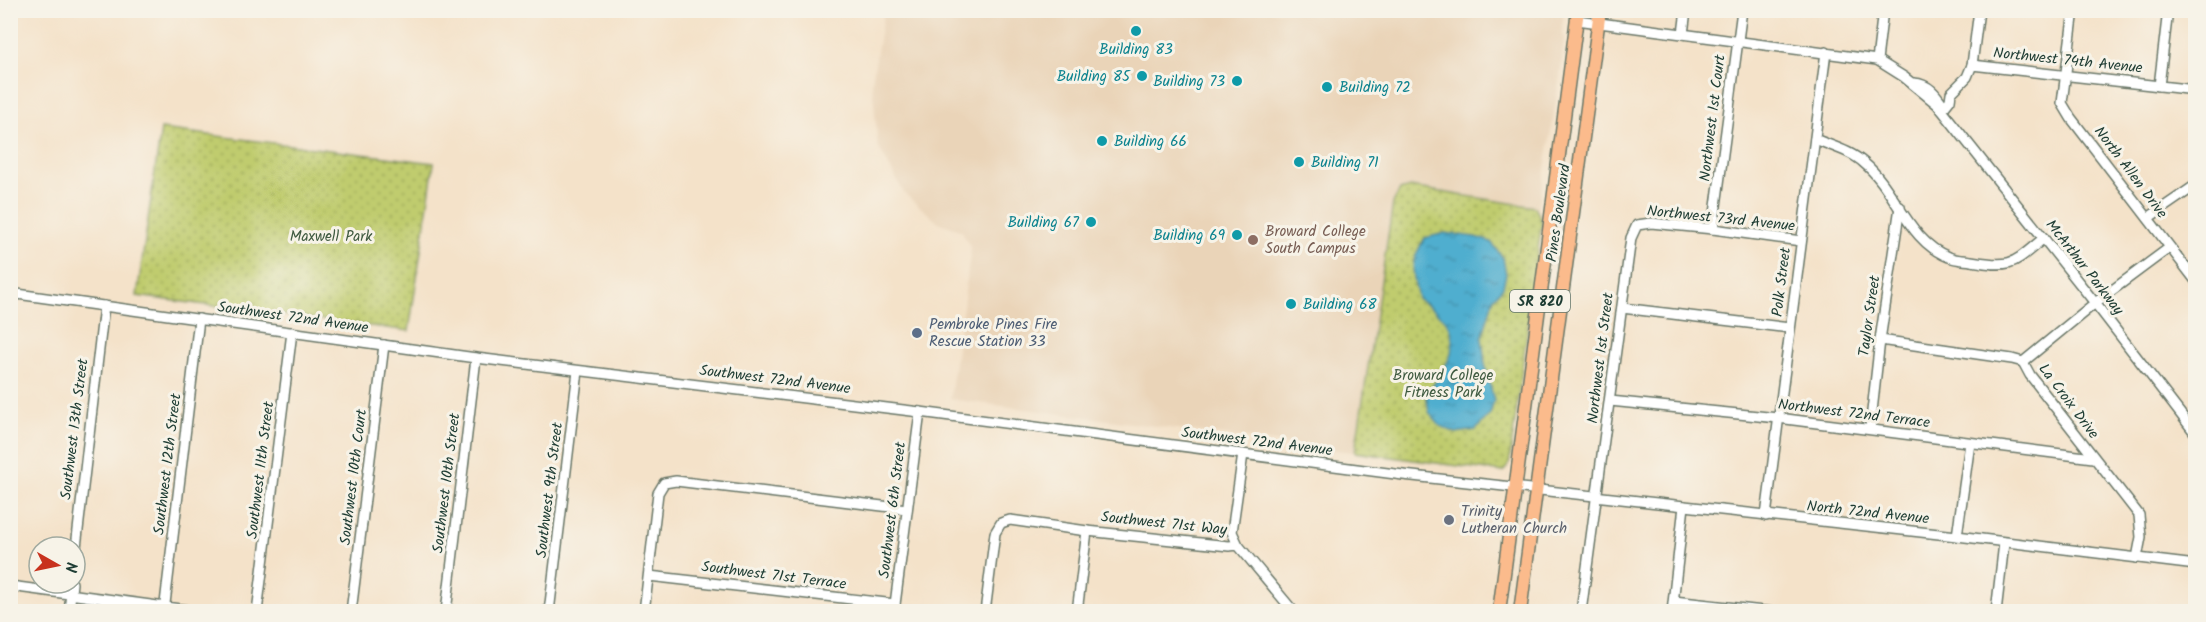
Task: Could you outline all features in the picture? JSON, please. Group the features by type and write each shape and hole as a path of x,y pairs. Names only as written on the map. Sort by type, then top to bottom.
{"highway":[{"name":"Pines Boulevard","path":"1516,489 1578,15"},
{"name":"Pines Boulevard","path":"1536,491 1599,17"},
{"path":"1552,204 1565,212 1572,222"},
{"name":"SR 820","path":"1499,612 1516,489"},
{"name":"SR 820","path":"1521,612 1536,491"}],"street":[{"path":"1683,34 1686,10"},
{"name":"Northwest 1st Court","path":"1713,229 1742,10"},
{"path":"1877,60 1883,10"},
{"path":"1972,65 1979,10"},
{"name":"North Allen Drive","path":"2074,10 2062,103 2071,118 2196,281"},
{"path":"2159,86 2168,10"},
{"name":"McArthur Parkway","path":"1578,15 1683,34 1877,60 1912,83 1943,109"},
{"name":"Polk Street","path":"1766,516 1826,52"},
{"name":"Northwest 74th Avenue","path":"1943,109 1950,100 1951,93 1967,77 1972,65 2196,90"},
{"name":"McArthur Parkway","path":"1912,83 1922,84 1937,95 1950,119 2196,434"},
{"path":"1937,95 1951,93"},
{"path":"1815,140 1863,162 1900,207 1917,232 1933,249 1950,258 2005,266 2015,262 2044,238"},
{"path":"2148,218 2196,184"},
{"name":"Taylor Street","path":"1870,429 1880,340 1900,207"},
{"name":"Northwest 73rd Avenue","path":"1637,225 1651,223 1802,240"},
{"name":"Northwest 1st Street","path":"1581,612 1631,238 1637,225"},
{"path":"1880,340 2012,359 2023,363 2095,303 2169,248"},
{"path":"10,297 11,293"},
{"name":"Southwest 72nd Avenue","path":"11,293 476,358 1536,491"},
{"name":"Southwest 13th Street","path":"77,535 104,306"},
{"path":"1622,308 1790,328"},
{"name":"Southwest 12th Street","path":"164,609 199,319"},
{"name":"Southwest 11th Street","path":"257,612 292,332"},
{"name":"Southwest 10th Court","path":"351,612 384,345"},
{"name":"Southwest 10th Street","path":"446,612 476,358"},
{"name":"La Croix Drive","path":"2023,363 2093,458 2139,514 2141,537 2137,558"},
{"name":"Southwest 9th Street","path":"549,612 578,371"},
{"name":"Northwest 72nd Terrace","path":"1610,401 1778,418 2093,458"},
{"name":"Southwest 6th Street","path":"895,608 920,412"},
{"path":"1957,536 1970,443"},
{"path":"1238,545 1232,532 1243,454"},
{"path":"644,612 658,493 664,483 676,481 907,509"},
{"name":"North 72nd Avenue","path":"1536,491 1957,536 2196,565"},
{"path":"1672,612 1684,506"},
{"name":"Southwest 71st Way","path":"985,612 995,533 1001,523 1010,520 1087,531 1229,546 1238,545 1294,612"},
{"path":"1077,612 1087,531"},
{"path":"1996,612 2004,543"},
{"name":"Southwest 71st Terrace","path":"649,576 895,608"},
{"path":"10,586 27,588"},
{"path":"69,612 71,595"},
{"path":"77,595 164,609 202,612"},
{"path":"1674,601 1772,612"}],"shaded area":[{"name":"Broward College South Campus","path":"884,11 1564,11 1560,76 1537,209 1542,223 1509,466 1503,472 950,399 971,249 962,231 938,222 904,193 878,146 872,82"}],"green space":[{"name":"Maxwell Park","path":"161,129 434,163 409,331 137,296"},
{"name":"Broward College Fitness Park","path":"1410,187 1535,207 1542,221 1509,465 1503,472 1355,452 1393,203 1400,190"}],"water":[{"path":"1445,233 1475,237 1491,242 1503,258 1506,274 1503,287 1494,297 1482,338 1485,364 1494,401 1490,414 1476,430 1456,433 1440,426 1429,412 1426,395 1450,356 1453,346 1452,336 1449,326 1441,316 1418,299 1413,274 1416,254 1425,238"}],"place":[{"name":"Building 83","path":"1136,31"},
{"name":"Building 85","path":"1142,76"},
{"name":"Building 73","path":"1237,81"},
{"name":"Building 72","path":"1327,87"},
{"name":"Building 66","path":"1102,141"},
{"name":"Building 71","path":"1299,162"},
{"name":"Building 67","path":"1091,222"},
{"name":"Building 69","path":"1237,235"},
{"name":"Broward College South Campus","path":"1253,240"},
{"name":"Building 68","path":"1291,304"},
{"name":"Pembroke Pines Fire Rescue Station 33","path":"917,333"},
{"name":"Trinity Lutheran Church","path":"1449,520"}]}
